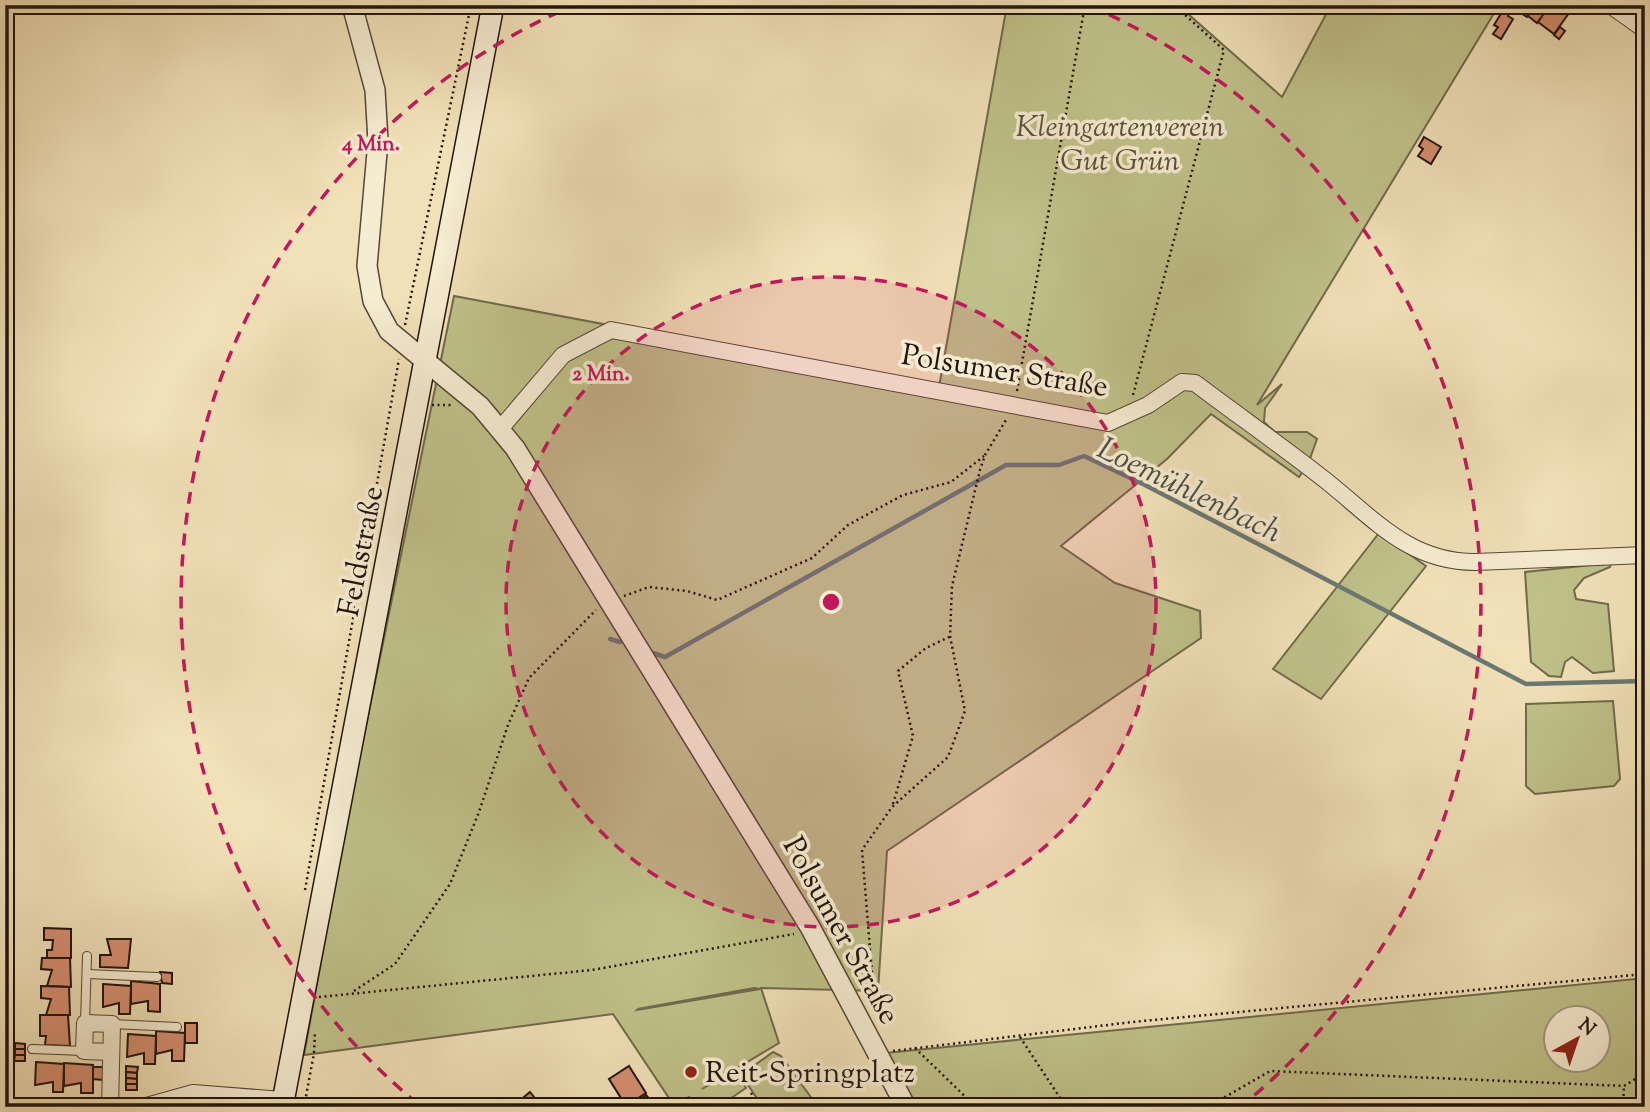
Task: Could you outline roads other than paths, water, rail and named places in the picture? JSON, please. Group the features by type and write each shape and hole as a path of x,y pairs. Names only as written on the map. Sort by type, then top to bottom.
{"main road":[{"name":"Feldstraße","path":"283,1103 493,5"}],"street":[{"name":"Polsumer Straße","path":"352,5 376,103 378,141 367,266 373,301 389,331 480,406 500,428 606,603 887,1048 906,1107"},
{"path":"1610,5 1645,30"},
{"name":"Polsumer Straße","path":"500,428 563,355 611,330 1108,423 1182,382 1195,383 1323,477 1390,534 1441,560 1475,562 1645,555"},
{"path":"110,1107 112,1024 85,1023 84,1051 111,1052"},
{"path":"143,1107 193,1093 283,1103"}],"lane":[{"path":"85,1023 87,956"},
{"path":"87,974 157,977"},
{"path":"112,1024 177,1027"},
{"path":"32,1049 84,1051"}],"waterway":[{"name":"Loemühlenbach","path":"653,653 665,657 1006,465 1059,465 1084,456 1145,485 1526,684 1645,681"},
{"name":"Loemühlenbach","path":"610,639 620,642"}],"place":[{"name":"Reit-Springplatz","path":"691,1072"}],"park label":[{"name":"Kleingartenverein Gut Grün","path":"1120,143"}]}
